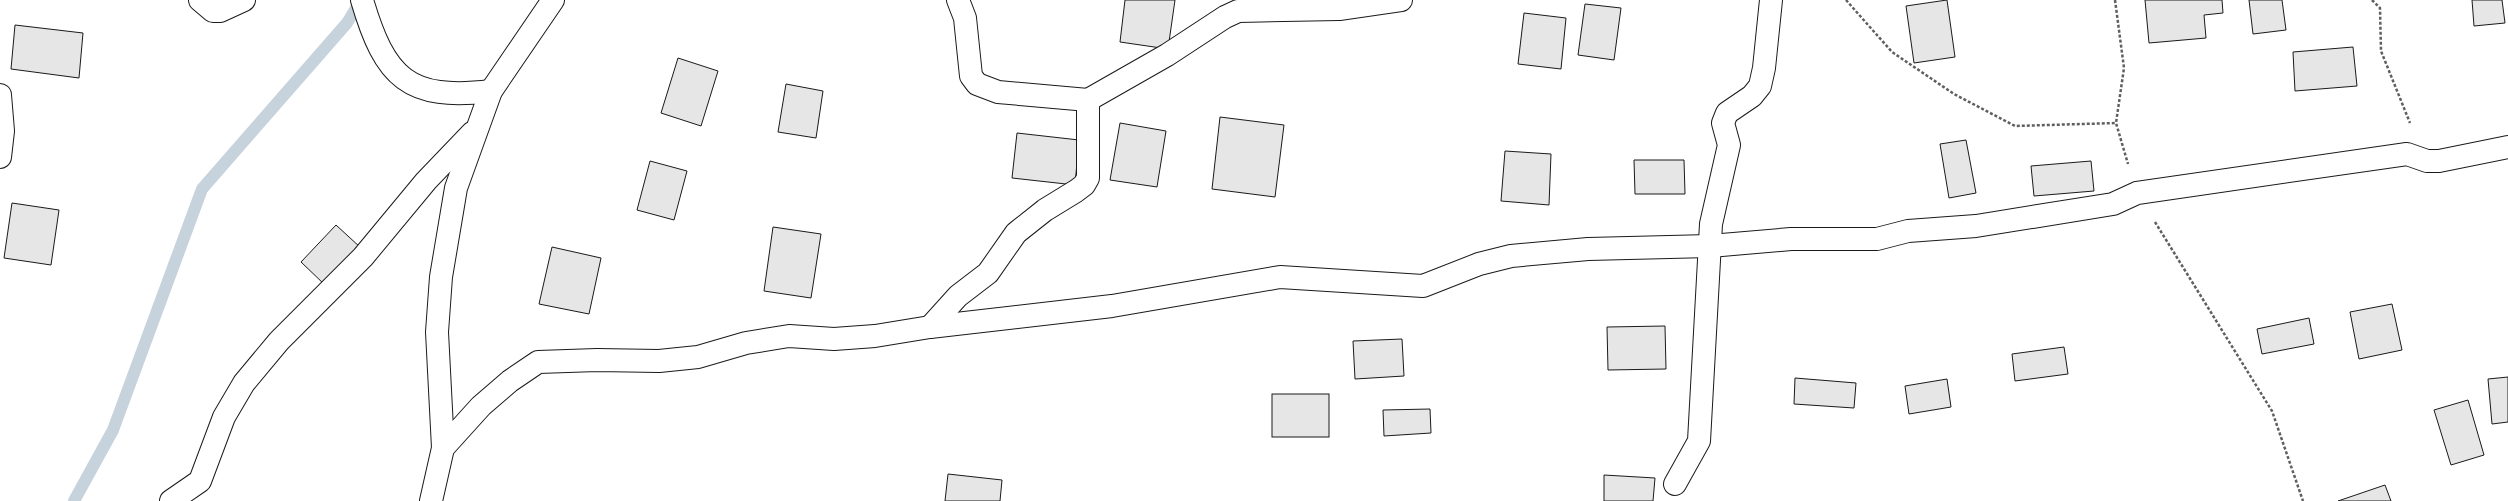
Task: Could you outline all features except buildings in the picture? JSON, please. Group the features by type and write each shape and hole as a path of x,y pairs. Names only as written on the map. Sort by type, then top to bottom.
{"street":[{"path":"200,0 213,11 220,11 244,0"},
{"path":"362,0 377,46 400,76 410,83 444,94 458,95 491,91"},
{"path":"431,501 443,448 437,332 441,277 456,188 491,91 553,0"},
{"path":"958,0 965,18 971,76 977,84 998,92 1088,100 1166,56 1225,17 1238,12 1339,9 1401,0"},
{"path":"1676,484 1699,441 1711,224 1728,158 1729,145 1723,124 1727,113 1752,96 1760,86 1765,60 1771,0"},
{"path":"0,95 3,131 0,157"},
{"path":"930,327 958,296 988,272 1016,233 1045,210 1084,185 1088,178 1088,100"},
{"path":"171,501 200,481 224,417 244,384 278,340 362,256 426,181 478,126"},
{"path":"443,448 481,406 510,381 538,362 659,361 698,357 746,343 789,336 834,339 1112,306 1280,277 1422,286 1479,264 1511,256 1588,249 1710,246 1791,239 1877,239 1908,231 1976,226 2113,204 2137,193 2407,154 2427,161 2439,161 2508,147"}],"path":[{"path":"1846,0 1892,52 1954,94 2014,126 2116,123"},
{"path":"2115,0 2124,68 2116,123 2137,193 2272,411 2303,501"},
{"path":"2372,0 2380,8 2381,51 2413,131 2407,154"}],"waterway":[{"path":"74,501 113,430 202,189 347,23 361,0"}]}
